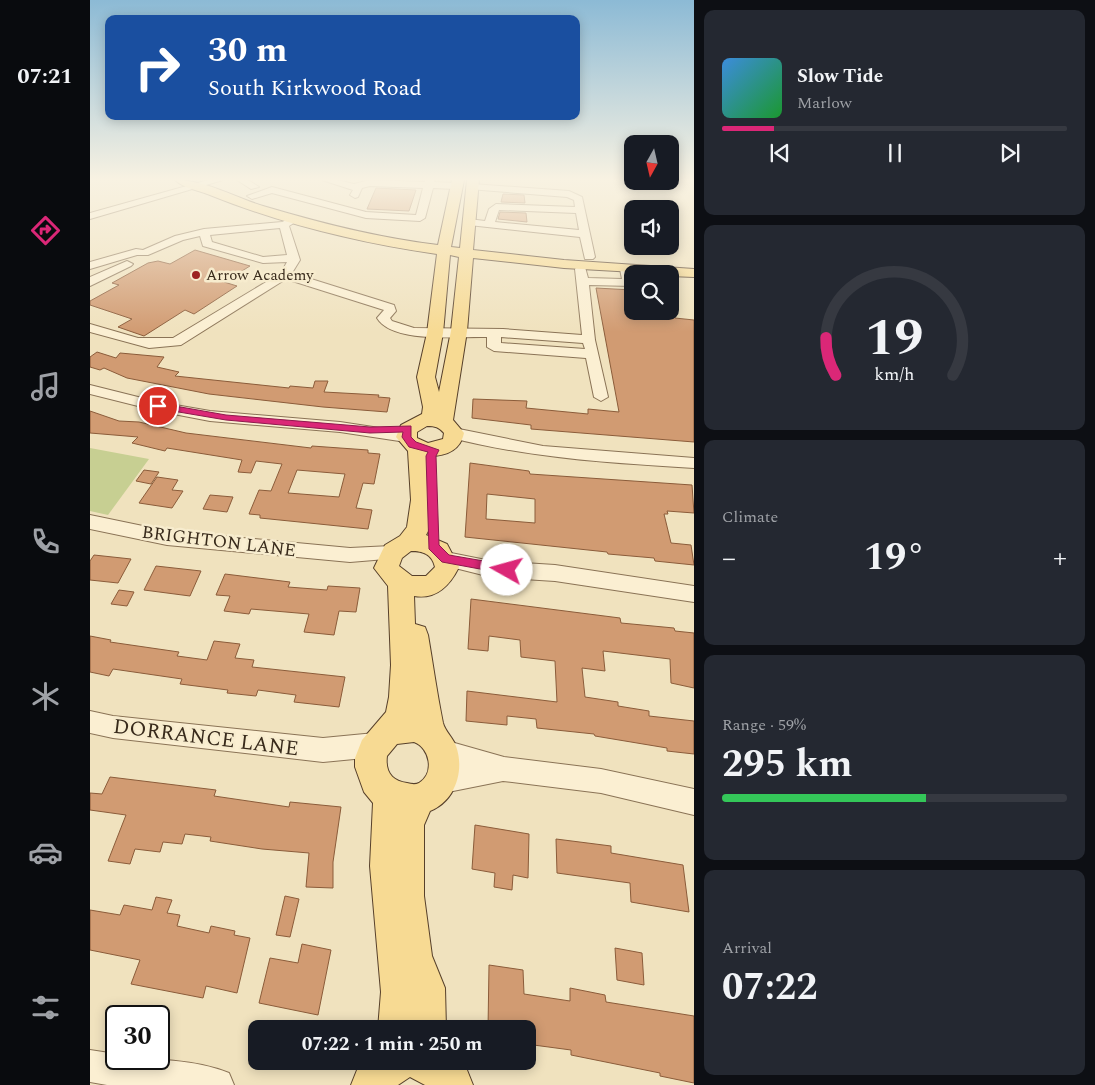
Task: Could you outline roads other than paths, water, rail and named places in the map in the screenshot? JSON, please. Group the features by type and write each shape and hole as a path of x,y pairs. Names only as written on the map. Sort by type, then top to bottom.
{"main road":[{"path":"345,231 467,249 584,261 694,264"},
{"path":"401,231 445,245"},
{"path":"422,1020 426,988 413,958 406,896 405,854 413,624 417,564 431,456 433,406 426,377 435,333 448,231"},
{"path":"431,435 460,331 468,231"},
{"path":"584,261 626,269 694,273"},
{"path":"398,1020 400,992 387,866 408,763 400,716 404,696 400,605 417,564"},
{"path":"372,1085 384,1070"}],"street":[{"path":"90,266 136,252 144,253 179,238 220,231"},
{"path":"554,231 585,234"},
{"path":"435,333 460,331 589,339 584,261 585,231"},
{"path":"204,232 207,244 263,260 293,258"},
{"path":"90,282 146,254 144,253"},
{"path":"90,328 136,342 149,344 176,342 285,275"},
{"path":"494,334 494,347 592,354"},
{"path":"90,389 141,403 226,418 480,440 571,454 694,462"},
{"name":"BRIGHTON LANE","path":"90,522 167,538 350,555 417,564 556,573 694,594"},
{"name":"DORRANCE LANE","path":"90,722 113,727 323,750 408,763"},
{"path":"408,763 504,769 601,781 694,802"},
{"path":"90,1066 217,1085"}],"lane":[{"path":"286,231 294,260 285,275 390,308 390,311 383,318 387,324 398,329 435,333"},
{"path":"495,231 496,235 584,261"},
{"path":"589,339 601,397"}],"place":[{"name":"Arrow Academy","path":"196,275"}]}
